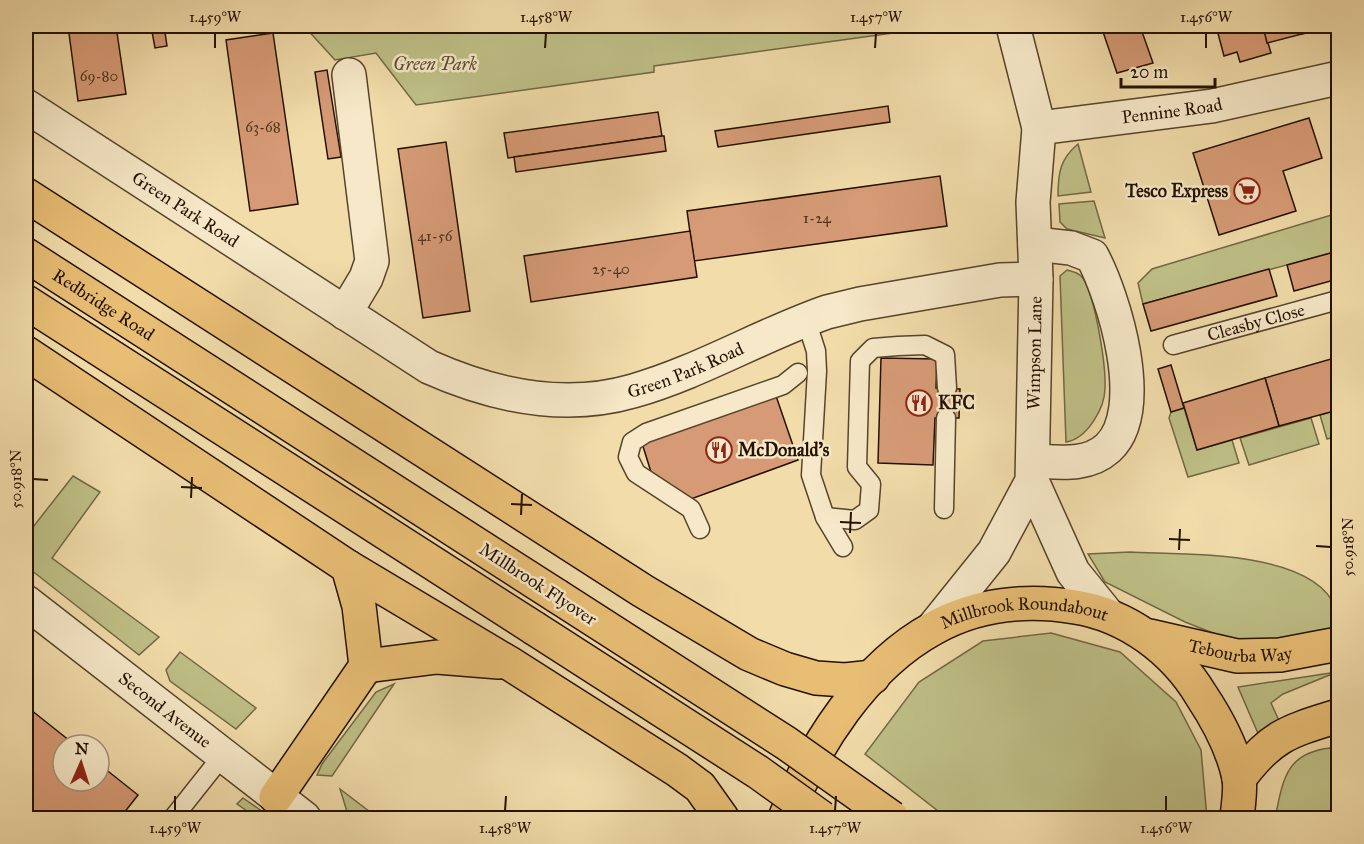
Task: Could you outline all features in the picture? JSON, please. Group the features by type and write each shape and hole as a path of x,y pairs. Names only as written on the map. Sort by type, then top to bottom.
{"main road":[{"path":"26,195 624,579 749,654 785,669 816,678 845,680 873,677"},
{"name":"Redbridge Road","path":"26,255 180,355"},
{"path":"26,302 758,772 822,819"},
{"path":"26,353 348,567 509,663 677,770 699,787 722,819"},
{"name":"Millbrook Flyover","path":"180,355 786,743 891,819"},
{"path":"276,797 366,666 359,606 348,567"},
{"name":"Millbrook Roundabout","path":"785,819 812,762 831,730 873,677 898,654 933,628 993,606 1022,603 1053,603 1107,614 1143,634 1176,660 1195,686 1221,730 1239,779 1237,819"},
{"name":"Tebourba Way","path":"1143,634 1237,656 1280,655 1338,644"},
{"path":"366,666 437,657 509,663"},
{"path":"1239,779 1267,746 1287,732 1337,717"}],"street":[{"name":"Wimpson Lane","path":"1013,26 1039,128 1033,202 1036,279 1033,471"},
{"path":"345,313 366,278 372,261 349,75"},
{"name":"Pennine Road","path":"1039,128 1212,106 1337,84"},
{"name":"Green Park Road","path":"26,106 394,347 455,379 527,398 565,400 632,392 806,320 860,304 1000,280 1036,279"},
{"path":"1033,471 1075,463 1107,449 1116,439 1123,422 1127,388 1124,359 1104,278 1092,256 1071,248 1035,244"},
{"path":"1033,471 1073,572 1107,614"},
{"path":"933,628 994,552 1033,471"},
{"name":"Second Avenue","path":"26,602 304,819"}],"lane":[{"name":"Cleasby Close","path":"1173,345 1338,300"},
{"path":"806,320 816,351 817,371 811,475 825,517 843,547"},
{"path":"825,517 855,520 869,510 871,484 857,467 860,361 873,348 924,345 945,355 947,388"},
{"path":"700,529 691,508 636,473 628,457 632,442 646,433 783,385 798,372"},
{"path":"944,509 946,418"},
{"path":"173,819 223,755"}],"green space":[{"name":"Green Park","path":"304,26 944,26 654,66 654,72 416,105 376,53 335,60"},
{"path":"1078,144 1091,192 1058,196 1061,167 1067,155"},
{"path":"1094,201 1105,238 1067,229 1060,222 1059,204"},
{"path":"1338,213 1338,251 1143,304 1138,283 1152,269"},
{"path":"1067,270 1082,277 1093,304 1100,334 1105,388 1102,404 1088,429 1074,440 1066,442 1060,276"},
{"path":"1184,408 1197,450 1232,440 1239,463 1188,477 1169,418 1171,412"},
{"path":"1338,410 1338,436 1327,439 1320,415"},
{"path":"1311,418 1319,444 1249,465 1240,438"},
{"path":"73,476 100,492 52,558 159,637 139,655 26,566 26,536"},
{"path":"1130,552 1213,555 1244,559 1275,565 1301,575 1322,589 1336,608 1338,636 1257,643 1223,637 1185,622 1105,582 1088,554"},
{"path":"1051,633 1120,652 1176,702 1201,750 1207,818 947,818 865,754 919,682 983,641"},
{"path":"180,652 256,708 236,729 170,681 166,670"},
{"path":"1337,672 1283,694 1271,703 1281,725 1260,738 1238,687"},
{"path":"394,684 332,776 317,775 322,764 376,692"},
{"path":"1330,748 1338,751 1338,818 1275,818 1284,781 1295,763 1315,751"},
{"path":"340,789 378,818 349,818"},
{"path":"243,798 272,818 257,818 237,804"}],"building":[{"path":"68,26 116,26 126,94 78,101"},
{"path":"151,26 164,26 167,46 155,48"},
{"path":"1101,26 1140,26 1153,63 1117,73"},
{"path":"1216,26 1263,26 1271,53 1240,62 1237,52 1224,56"},
{"path":"1263,26 1300,26 1302,34 1267,43"},
{"path":"1300,26 1335,26 1302,34"},
{"path":"273,33 298,204 250,211 226,40"},
{"path":"327,70 341,157 328,159 315,72"},
{"path":"888,106 890,122 718,147 715,131"},
{"path":"658,112 662,136 508,158 504,133"},
{"name":"Tesco Express","path":"1309,118 1322,158 1283,171 1296,211 1219,235 1193,153"},
{"path":"664,136 666,151 516,172 514,157"},
{"path":"446,142 470,311 423,318 398,149"},
{"path":"940,176 947,226 694,261 687,211"},
{"path":"690,231 697,277 531,302 524,256"},
{"path":"1338,251 1338,279 1294,291 1287,265"},
{"path":"1269,269 1277,296 1151,331 1143,304"},
{"path":"1338,357 1338,410 1279,426 1265,378"},
{"name":"KFC","path":"881,358 937,359 936,388 960,389 959,418 935,418 933,465 878,463"},
{"path":"1171,365 1184,408 1171,412 1158,369"},
{"path":"1265,378 1279,426 1197,450 1183,403"},
{"name":"McDonald's","path":"775,393 798,460 691,499 651,472 641,440"},
{"path":"26,706 60,733 51,733 51,793 111,793 111,774 138,795 120,818 26,818"}],"place":[{"name":"Tesco Express","path":"1247,191"},
{"name":"KFC","path":"919,403"},
{"name":"McDonald's","path":"719,450"}]}
